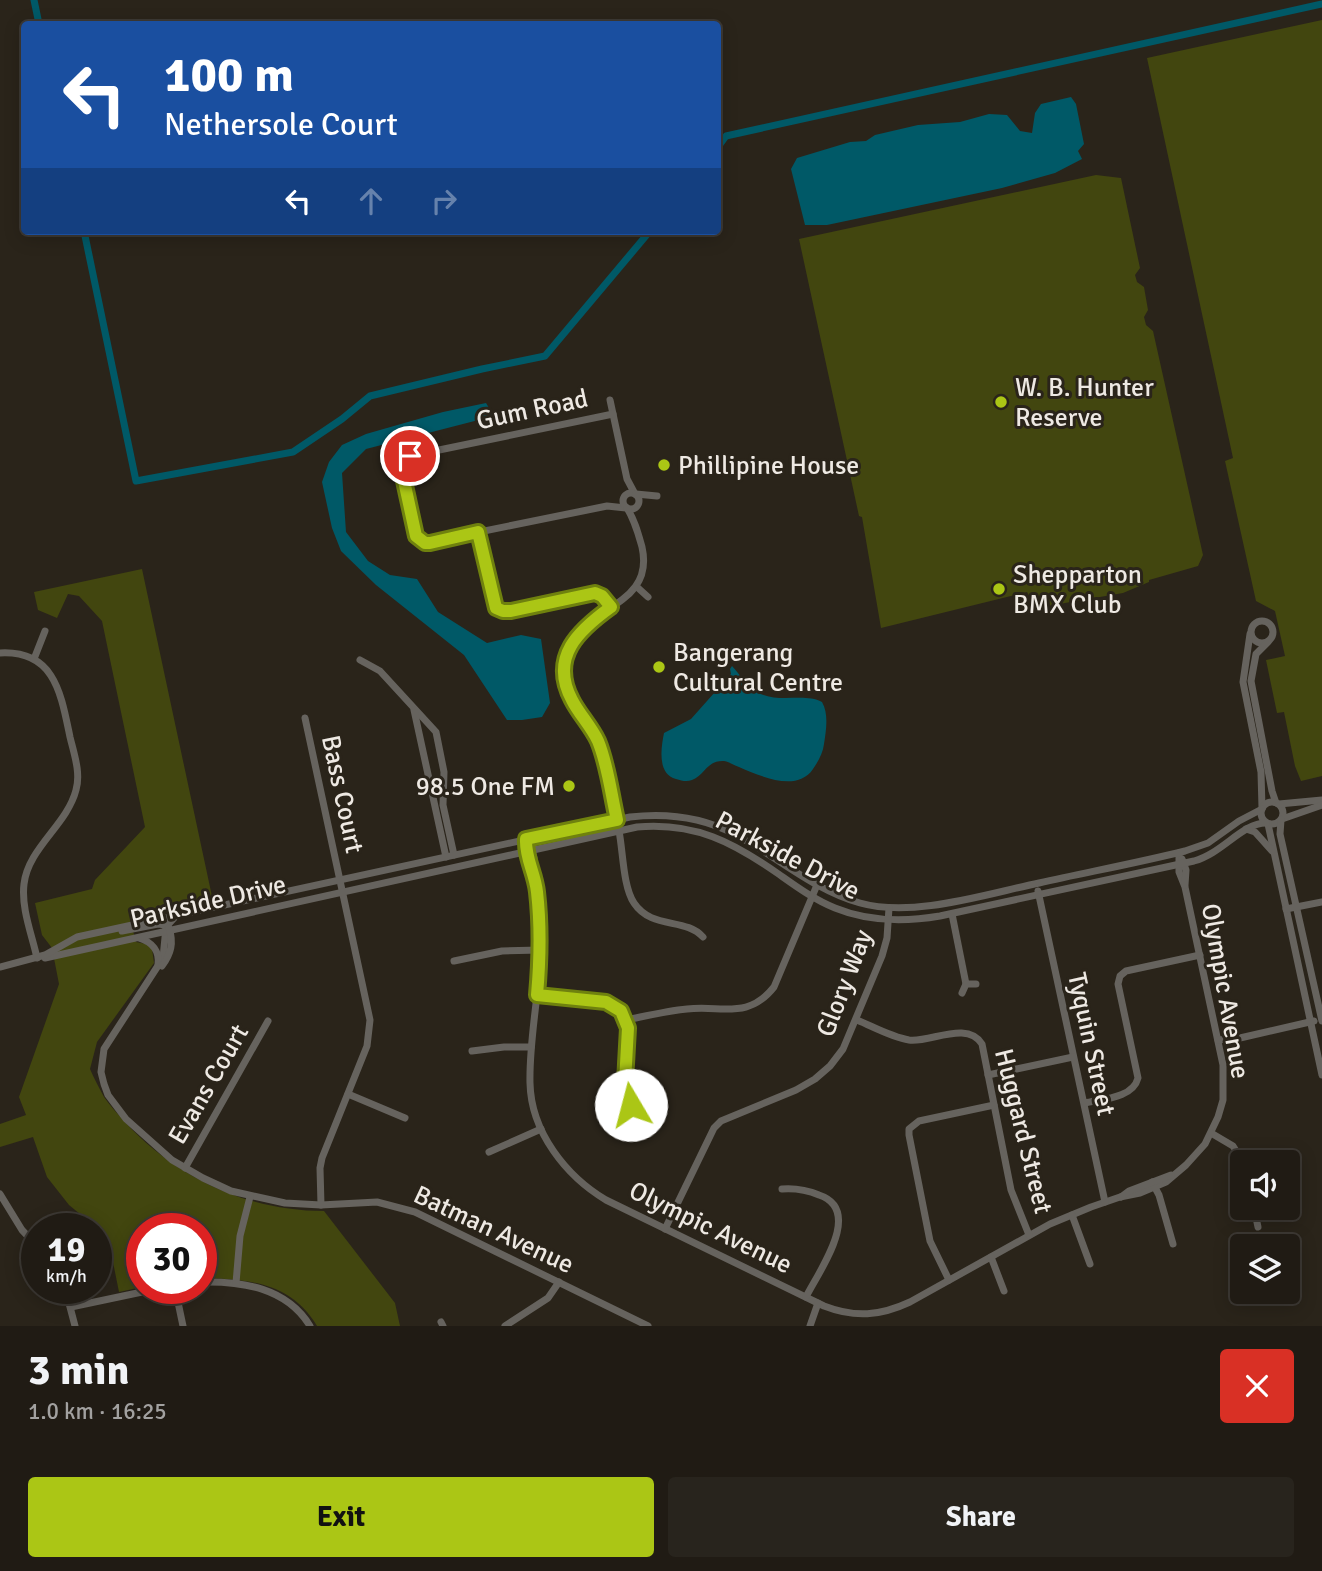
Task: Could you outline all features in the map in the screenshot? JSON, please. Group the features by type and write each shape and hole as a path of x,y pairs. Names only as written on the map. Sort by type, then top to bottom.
{"street":[{"path":"610,400 627,479 639,500 636,523 645,566 637,587 585,626 571,643 566,655 565,679 571,699 590,727 603,754 633,902 652,919 694,930 703,937"},
{"name":"Gum Road","path":"613,414 405,458 401,467 414,529 420,541 430,543 607,506 624,497"},
{"path":"627,479 623,502 636,523"},
{"path":"624,497 629,493 657,495 634,509 627,508"},
{"name":"Gum Road","path":"607,506 627,508"},
{"path":"478,532 494,604 499,610 511,611 595,593 602,596 611,607"},
{"path":"637,587 648,597"},
{"path":"1219,1042 1290,1027 1311,1023 1322,1021 1280,834 1283,810 1272,793 1251,681 1256,654 1272,636 1273,630 1266,622 1255,623 1251,628 1243,682 1261,772 1261,817 1267,824 1275,858 1286,909 1311,1023 1322,1074"},
{"path":"34,659 46,631"},
{"path":"1250,634 1257,643 1268,642"},
{"path":"0,653 24,655 34,659 45,667 61,692 78,777 71,804 31,863 24,885 25,905 37,958"},
{"path":"359,660 377,669 436,732 444,769 440,811"},
{"path":"412,706 453,867"},
{"name":"Bass Court","path":"305,718 370,1020 367,1046 322,1158 321,1205"},
{"path":"433,791 443,789"},
{"path":"1262,809 1267,803 1320,803"},
{"path":"1267,824 1275,824 1320,803"},
{"name":"Parkside Drive","path":"0,967 54,952 69,939 99,932 526,839 617,820 656,815 706,823 733,833 817,885 862,904 889,908 924,906 1179,853 1208,843 1262,809"},
{"name":"Parkside Drive","path":"37,958 60,956 73,950 167,929 529,850 653,826 705,833 746,852 812,896 845,912 889,920 952,914 1181,864 1216,852 1255,824 1267,824"},
{"path":"1246,829 1253,831 1263,840 1275,858"},
{"name":"Olympic Avenue","path":"526,839 534,874 540,950 530,1087 541,1129 556,1156 589,1190 806,1297 850,1314 880,1314 910,1302 1029,1235 1129,1191 1154,1184 1177,1172 1196,1154 1211,1133 1223,1100 1223,1065 1181,864"},
{"path":"1179,853 1181,864"},
{"name":"Tyquin Street","path":"1036,883 1105,1202"},
{"path":"626,1020 673,1010 734,1010 755,1004 766,997 774,987 817,885"},
{"path":"995,892 997,904"},
{"path":"1286,909 1322,902"},
{"name":"Glory Way","path":"665,1229 714,1128 729,1116 786,1094 815,1079 843,1049 882,957 889,908"},
{"path":"952,914 966,984 962,993"},
{"path":"99,932 167,929 178,915"},
{"name":"Batman Avenue","path":"167,929 170,955 154,973 109,1038 104,1049 102,1072 108,1095 126,1119 158,1149 185,1168 231,1191 250,1197 321,1205 376,1202 395,1205 429,1218 648,1326"},
{"path":"135,938 145,940 154,947 158,958 154,973"},
{"path":"454,961 502,951 540,950"},
{"path":"1085,1103 1128,1092 1136,1084 1138,1077 1118,984 1120,976 1126,971 1200,955"},
{"path":"966,984 976,984"},
{"path":"537,995 606,1002 621,1011 628,1028 625,1082 631,1105"},
{"name":"Huggard Street","path":"857,1020 909,1040 973,1034 982,1044 1011,1190 1029,1235"},
{"name":"Evans Court","path":"185,1168 268,1021"},
{"path":"472,1051 531,1047"},
{"path":"988,1075 1073,1057"},
{"path":"348,1094 405,1118"},
{"path":"949,1280 930,1241 909,1129 919,1121 994,1105"},
{"path":"489,1152 541,1129"},
{"path":"1211,1133 1236,1150"},
{"path":"1154,1184 1173,1244"},
{"path":"782,1189 801,1189 824,1196 831,1200 839,1213 837,1236 806,1297"},
{"path":"0,1194 21,1228"},
{"path":"236,1283 240,1236 250,1197"},
{"path":"1072,1215 1090,1264"},
{"path":"1257,1220 1258,1227"},
{"path":"990,1257 1004,1291"},
{"path":"217,1282 253,1286 277,1295 299,1311 310,1326"},
{"path":"505,1326 548,1298 559,1282"},
{"path":"71,1307 126,1295"},
{"path":"70,1304 75,1326"},
{"path":"178,1304 183,1326"},
{"path":"810,1326 821,1304"}],"green space":[{"path":"1322,20 1322,776 1301,781 1295,766 1284,712 1277,713 1266,660 1285,656 1275,611 1256,601 1225,461 1233,458 1147,58"},
{"name":"W. B. Hunter Reserve","path":"1096,175 1121,178 1140,268 1135,275 1137,282 1144,287 1148,310 1144,317 1146,325 1153,331 1203,555 1198,566 1149,580 1123,593 1036,608 1027,592 881,628 862,517 859,516 799,239"},
{"path":"142,569 213,901 130,920 136,942 146,944 152,949 154,963 97,1042 90,1069 104,1097 125,1122 167,1160 190,1175 241,1198 268,1205 324,1211 395,1303 400,1326 317,1326 306,1311 281,1292 251,1282 217,1279 217,1213 126,1213 126,1290 119,1292 112,1257 112,1213 79,1213 69,1205 47,1177 33,1137 0,1147 0,1124 26,1115 19,1097 59,984 52,948 42,935 35,903 92,889 95,880 145,827 102,621 79,596 68,594 57,618 38,610 34,592"}],"water":[{"path":"1071,97 1076,104 1084,144 1078,151 1082,159 1055,173 1002,188 827,225 805,225 791,169 797,158 918,125 960,122 989,114 1007,115 1020,131 1032,133 1035,113 1041,104"},
{"path":"486,403 494,416 366,449 342,473 346,532 368,561 390,575 417,579 438,612 487,643 521,635 541,639 550,703 542,717 522,720 507,720 464,655 376,585 341,551 332,528 322,482 329,462 342,445 366,434"},
{"path":"732,666 748,686 764,695 807,698 822,702 826,717 823,747 817,763 806,776 798,780 778,780 724,761 710,765 696,778 688,781 676,779 666,772 662,760 664,733 691,719 731,674"}],"waterway":[{"path":"34,0 38,21"},
{"path":"721,143 726,136 1322,4"},
{"path":"85,235 136,481 293,452 342,419 370,396 545,356 647,235"}],"place":[{"name":"W. B. Hunter Reserve","path":"1001,402"},
{"name":"Phillipine House","path":"664,465"},
{"name":"Shepparton BMX Club","path":"999,589"},
{"name":"Bangerang Cultural Centre","path":"659,667"},
{"name":"98.5 One FM","path":"569,786"}],"route":[{"path":"410,456 405,458 401,467 416,536 420,541 430,543 478,532 496,608 511,611 595,593 602,596 611,607 585,626 571,643 566,655 565,679 571,699 597,739 603,754 617,820 526,839 526,851 534,874 539,914 540,968 537,995 606,1002 621,1011 628,1028 625,1082 631,1105"}]}
